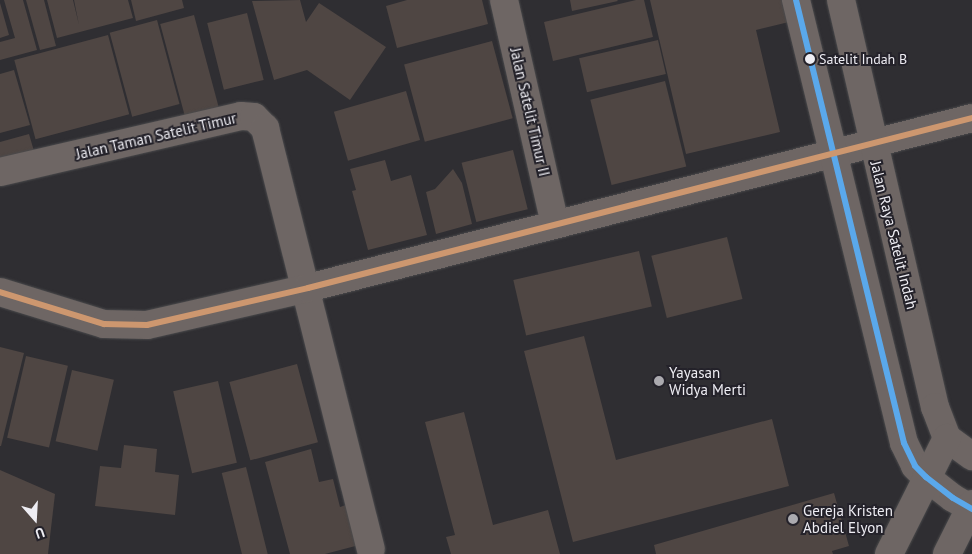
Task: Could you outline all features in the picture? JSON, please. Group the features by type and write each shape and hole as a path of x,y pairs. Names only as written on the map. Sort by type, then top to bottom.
{"street":[{"name":"Jalan Satelit Timur II","path":"504,0 555,224"},
{"path":"796,0 904,443 915,466 926,476 971,507 947,554"},
{"name":"Jalan Raya Satelit Indah","path":"841,0 872,143 936,407 947,438"},
{"name":"Jalan Taman Satelit Timur","path":"0,172 241,116 254,117 265,128 308,288 372,549"},
{"path":"0,292 104,324 126,327 147,325 308,288 832,152 972,118"},
{"path":"889,554 926,476 947,438 972,456"}],"building":[{"path":"4,0 23,0 37,50 0,60 0,42 15,38"},
{"path":"26,0 44,0 56,46 40,50"},
{"path":"47,0 73,0 79,25 74,0 128,0 133,18 57,38"},
{"path":"131,0 182,0 184,8 136,21"},
{"path":"300,0 306,22 319,3 386,47 350,100 307,70 274,80 252,1"},
{"path":"407,0 482,0 488,24 397,48 386,6"},
{"path":"570,0 617,0 618,1 572,11"},
{"path":"636,0 644,0 653,37 553,61 544,22"},
{"path":"650,0 784,0 789,22 756,30 780,132 686,154"},
{"path":"0,3 9,35 0,38"},
{"path":"247,13 264,80 224,90 207,23"},
{"path":"194,15 219,108 185,117 160,24"},
{"path":"157,20 180,104 132,117 110,33"},
{"path":"108,35 129,114 36,139 14,60"},
{"path":"658,40 666,74 587,92 579,58"},
{"path":"492,41 513,118 425,142 404,65"},
{"path":"14,70 30,125 0,133 0,74"},
{"path":"665,81 686,166 612,185 590,100"},
{"path":"406,91 420,140 348,161 334,112"},
{"path":"29,134 36,158 0,168 0,142"},
{"path":"513,150 528,209 476,222 462,163"},
{"path":"385,160 391,181 411,175 427,235 368,250 352,191 356,190 350,169"},
{"path":"453,169 462,183 472,224 436,234 426,192 435,189"},
{"path":"727,237 742,299 667,318 651,256"},
{"path":"639,251 652,307 526,336 513,280"},
{"path":"584,336 616,460 772,419 789,486 573,542 524,351"},
{"path":"0,347 24,353 1,446 0,446"},
{"path":"26,356 68,366 49,448 7,438"},
{"path":"297,364 318,442 250,460 229,382"},
{"path":"72,370 114,380 97,451 56,441"},
{"path":"218,381 237,463 192,473 173,391"},
{"path":"464,412 493,525 548,510 560,554 451,554 446,537 455,535 425,422"},
{"path":"124,445 157,449 155,472 179,475 175,515 95,506 100,466 121,468"},
{"path":"311,449 319,482 333,479 340,507 352,503 363,544 325,554 290,554 265,462"},
{"path":"246,467 268,554 242,554 222,473"},
{"path":"0,470 55,494 48,554 0,554"},
{"name":"Gereja Kristen Abdiel Elyon","path":"834,493 849,546 832,551 833,554 656,554 654,545"}],"transit line":[{"path":"796,0 904,443 915,466 926,477 953,498 972,509"},
{"path":"0,292 104,324 147,325 308,288 972,118"}],"place":[{"name":"Satelit Indah B","path":"810,59"},
{"name":"Yayasan Widya Merti","path":"659,381"},
{"name":"Gereja Kristen Abdiel Elyon","path":"793,519"}]}
